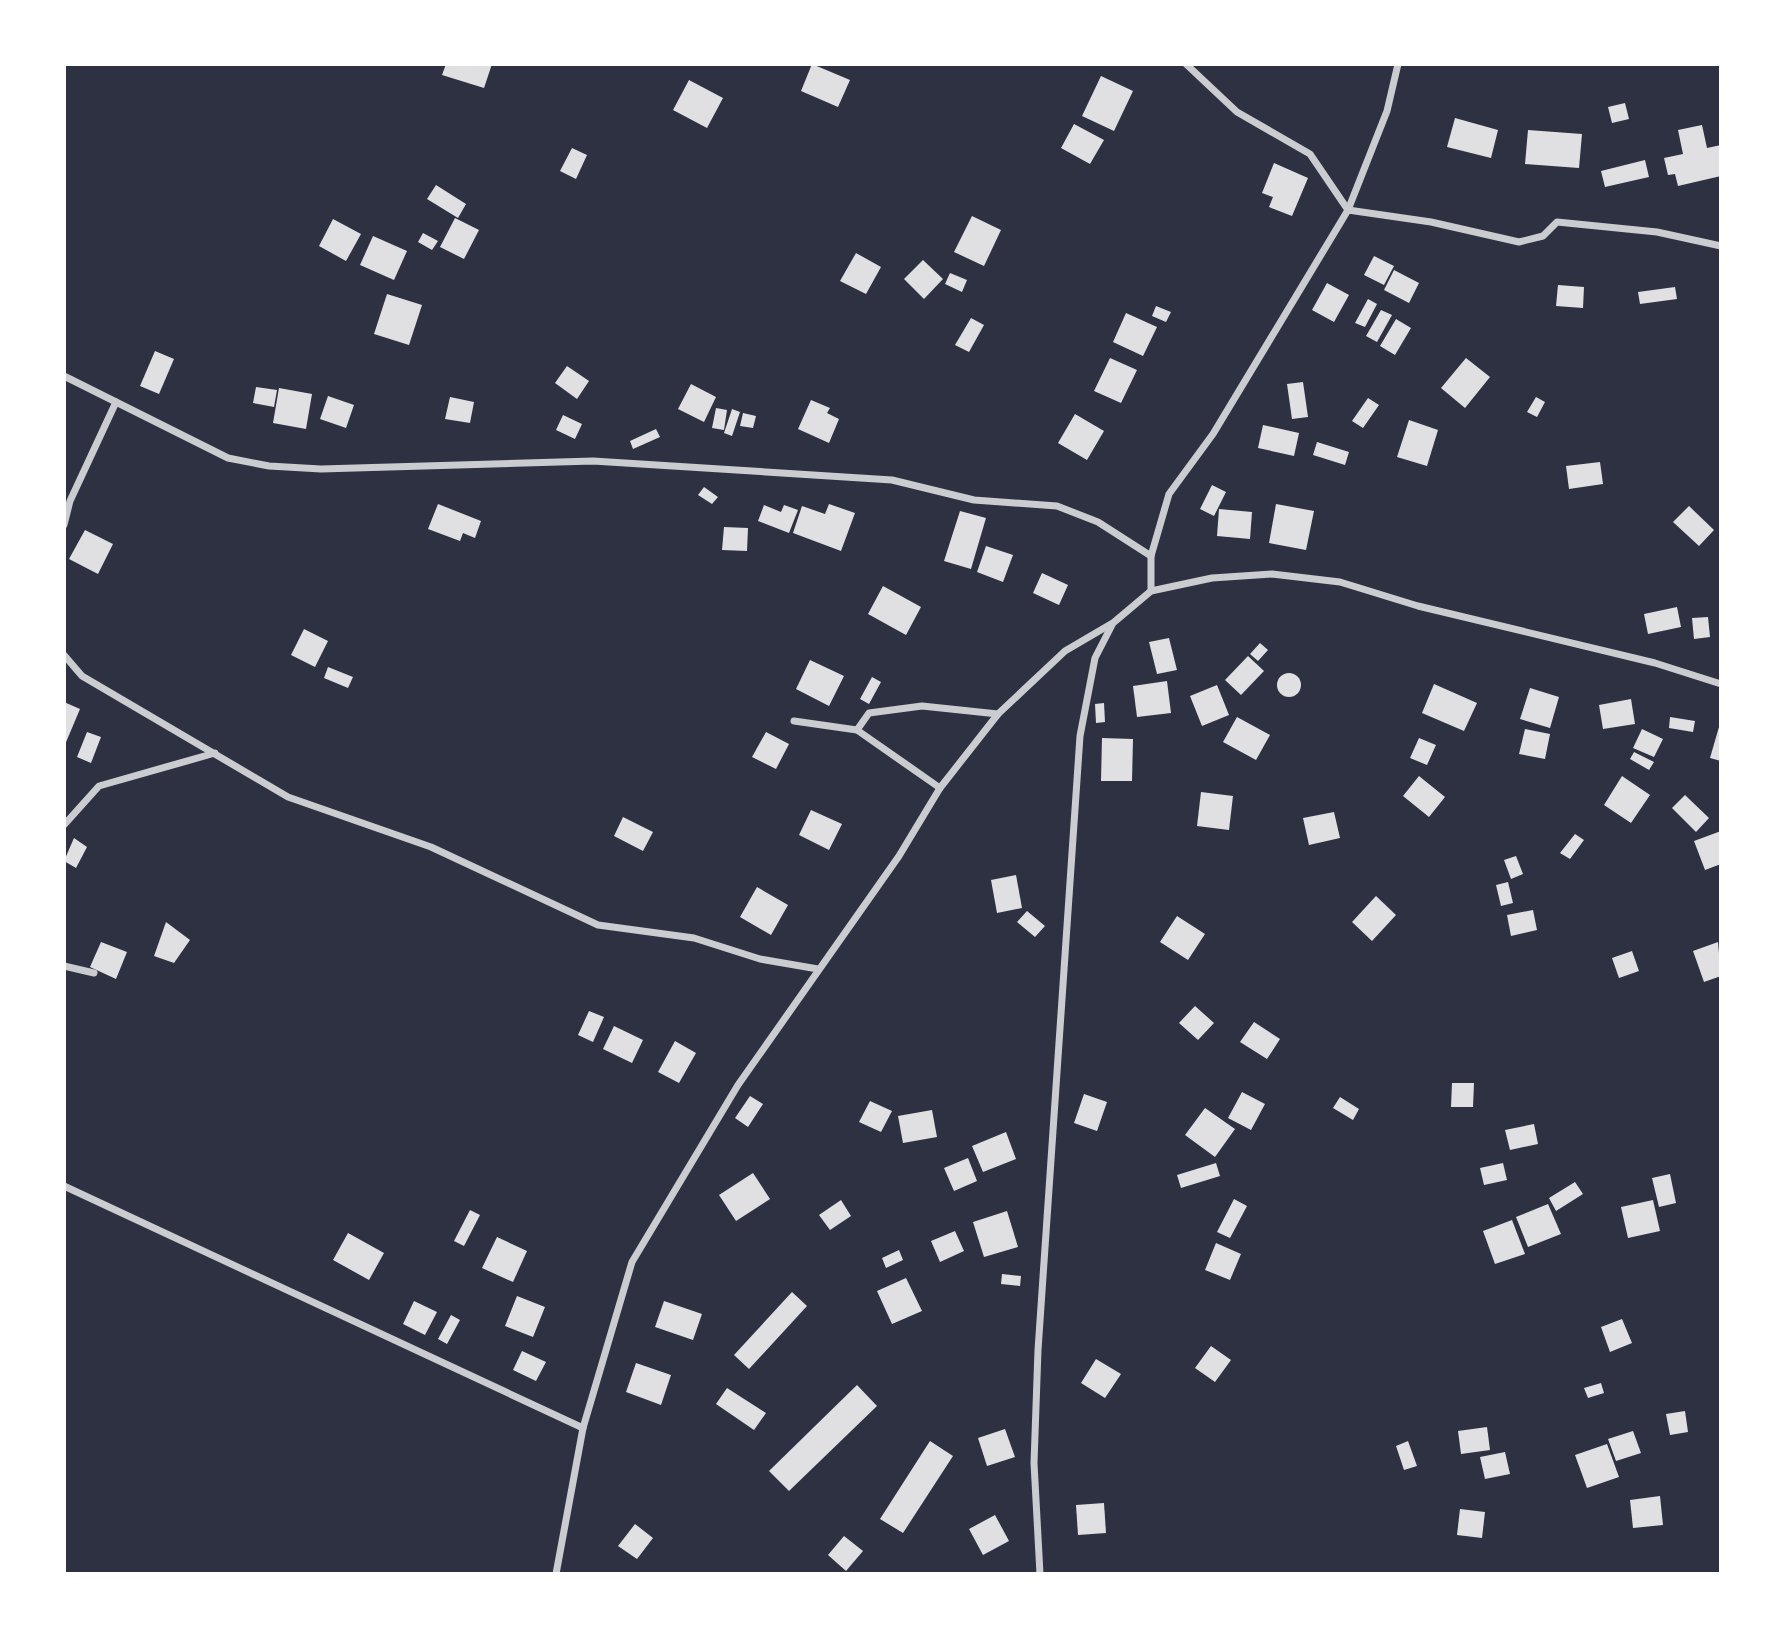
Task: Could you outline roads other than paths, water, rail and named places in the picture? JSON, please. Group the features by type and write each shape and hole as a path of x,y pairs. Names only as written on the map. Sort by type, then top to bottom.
{"street":[{"path":"1186,64 1237,112 1310,154 1348,210 1431,222 1519,242 1543,236 1557,222 1657,232 1721,246"},
{"path":"1151,591 1151,556 1169,494 1213,434 1348,210 1387,111 1398,64"},
{"path":"64,376 228,458 269,466 321,469 593,461 892,480 974,500 1057,506 1098,522 1151,556"},
{"path":"64,525 70,501 116,402"},
{"path":"556,1574 583,1428 632,1262 738,1085 899,856 940,788 998,714 1065,651 1113,623 1151,591 1212,578 1272,574 1340,582 1418,606 1655,663 1721,684"},
{"path":"1040,1574 1034,1463 1038,1350 1080,736 1095,658 1113,623"},
{"path":"64,655 82,676 288,797 431,847 598,925 694,938 760,959 818,969"},
{"path":"857,730 869,713 922,706 998,714"},
{"path":"794,721 857,730 940,788"},
{"path":"64,825 99,786 215,753"},
{"path":"64,966 94,973"},
{"path":"64,1186 583,1428"}]}
